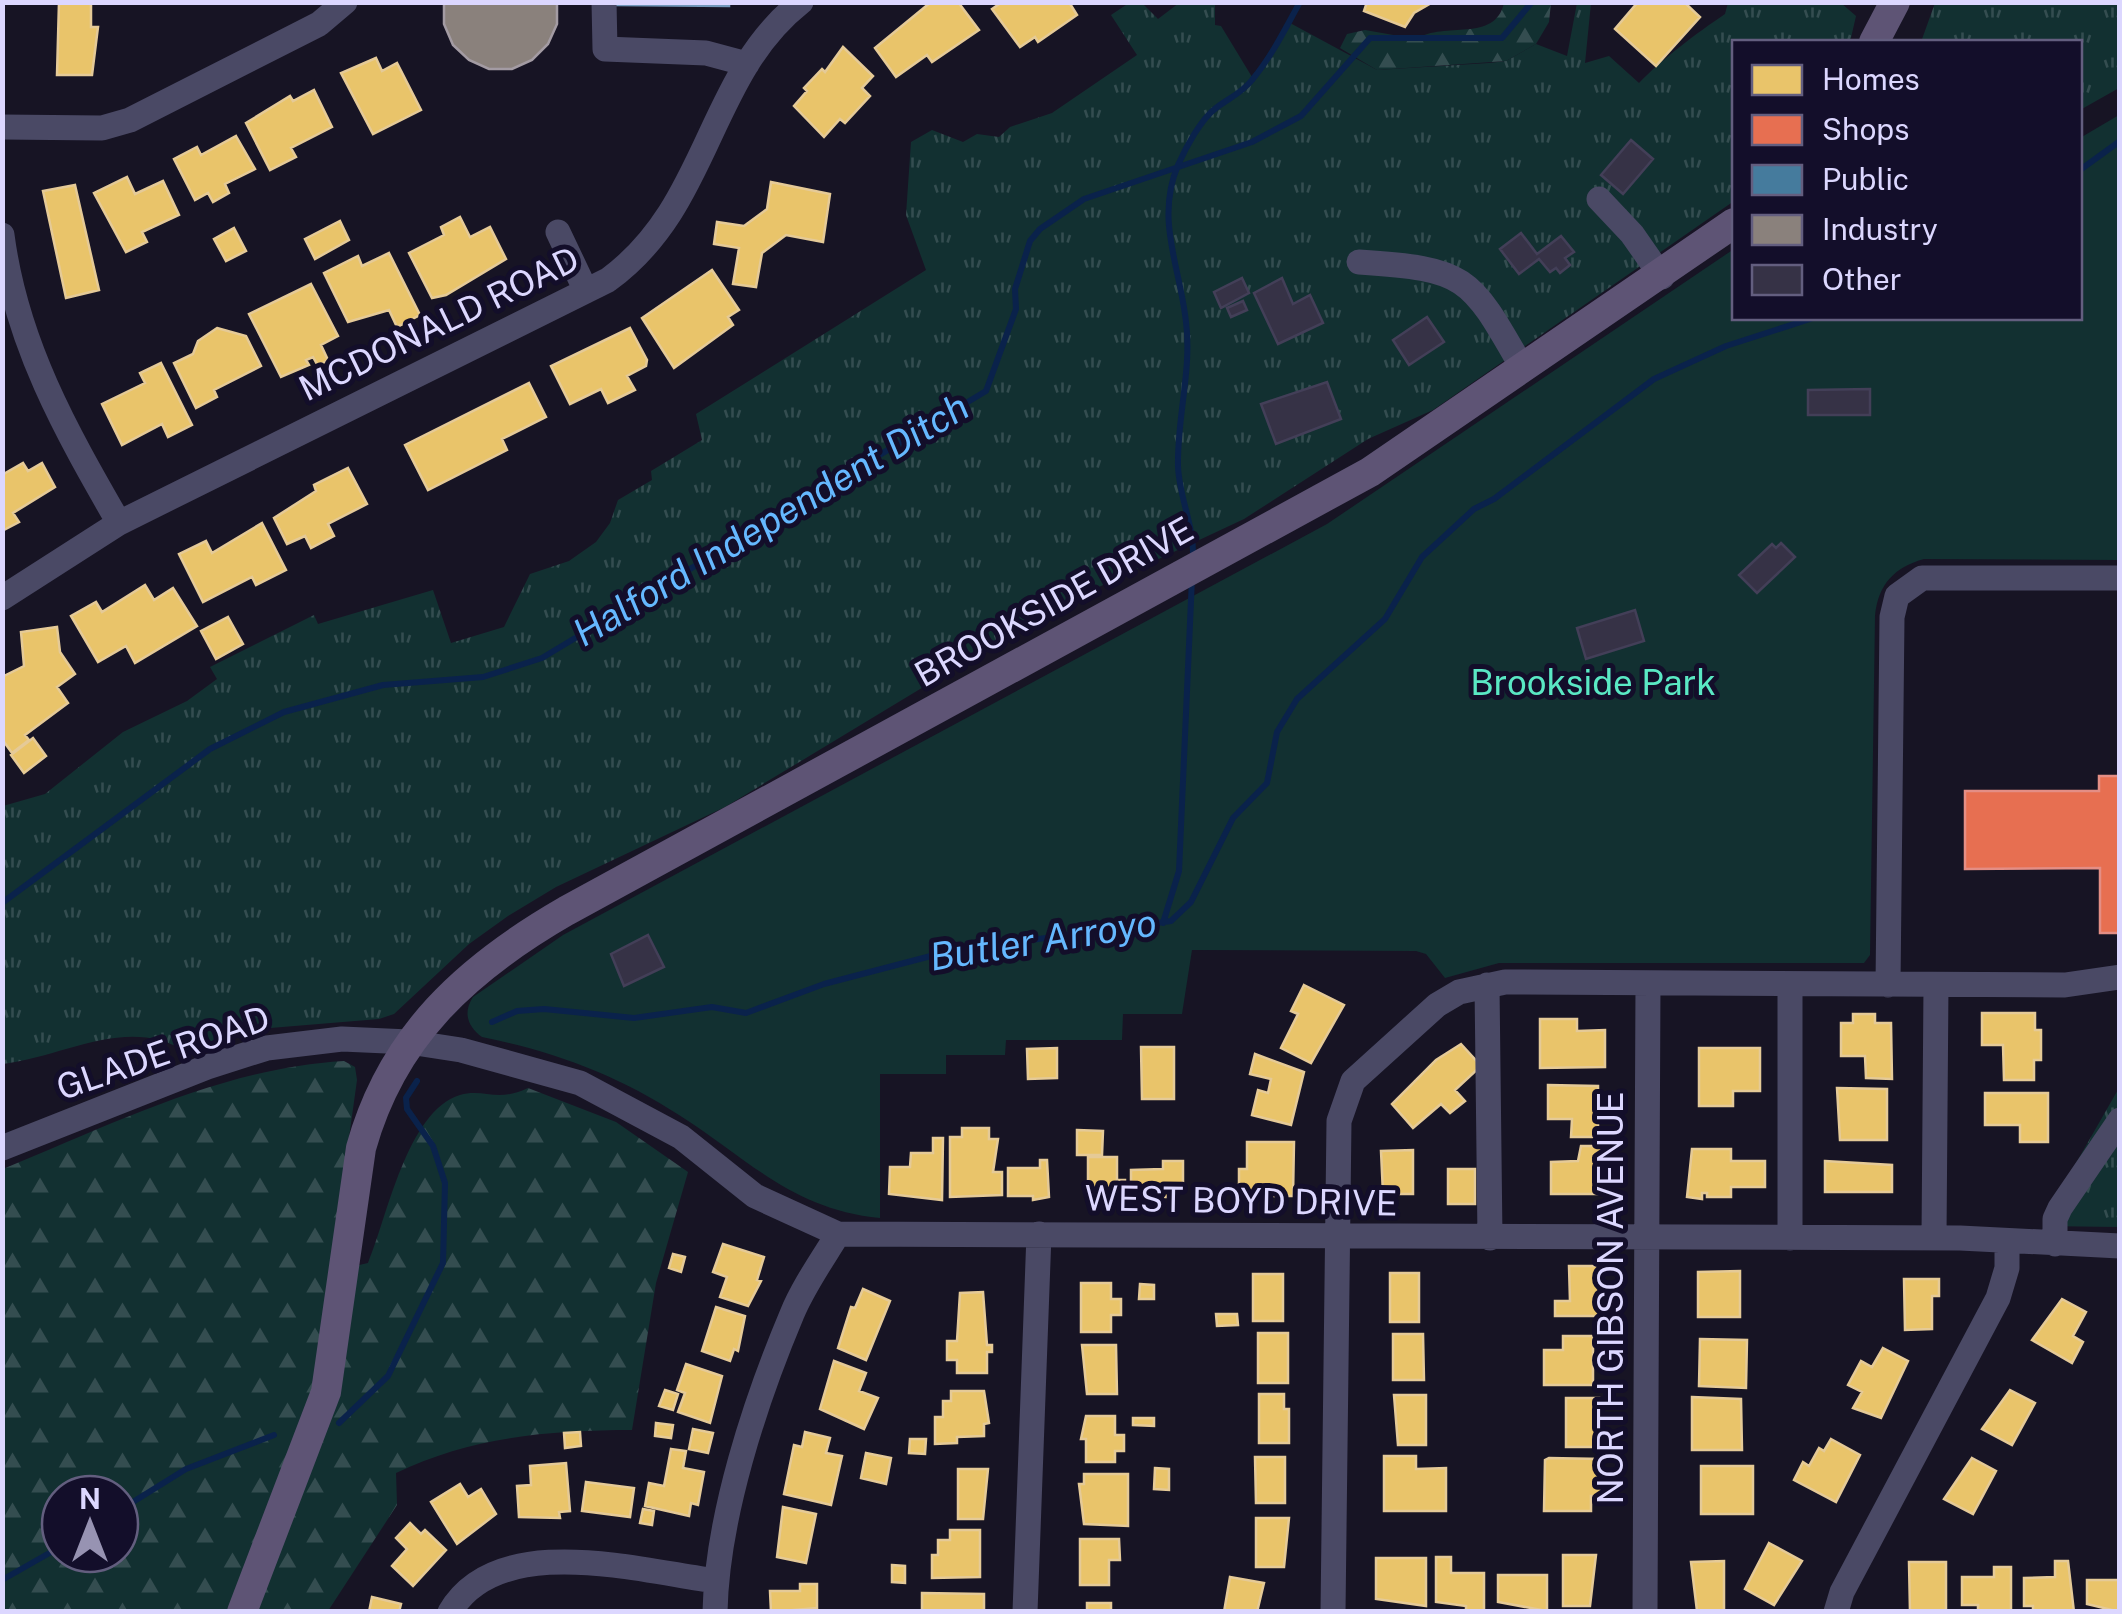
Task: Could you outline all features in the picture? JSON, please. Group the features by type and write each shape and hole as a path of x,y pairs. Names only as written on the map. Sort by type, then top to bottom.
{"main road":[{"path":"1875,40 1894,2"},
{"name":"BROOKSIDE DRIVE","path":"242,1612 326,1392 362,1148 386,1076 410,1042 456,992 520,938 1370,472 1662,276 1732,224"}],"street":[{"path":"2,127 102,128 130,120 318,24 345,2"},
{"path":"604,2 605,49 706,53 747,64"},
{"name":"MCDONALD ROAD","path":"2,598 119,523 586,291 628,266 657,237 684,194 747,64 778,23 801,2"},
{"path":"1598,199 1632,234 1662,276"},
{"path":"558,232 586,291"},
{"path":"2,235 19,314 42,384 119,523"},
{"path":"1360,262 1413,265 1450,272 1466,282 1484,300 1524,368"},
{"path":"1888,985 1892,617 1904,587 1912,580 1935,577 2120,578"},
{"path":"1333,1612 1337,1541 1337,1140 1344,1098 1367,1064 1437,1005 1459,992 1488,985 2064,986 2120,977"},
{"name":"NORTH GIBSON AVENUE","path":"1645,1612 1648,984"},
{"path":"1790,984 1790,1238"},
{"path":"1488,985 1490,1238"},
{"path":"1934,1238 1936,985"},
{"name":"GLADE ROAD","path":"2,1148 208,1067 267,1048 342,1040 410,1042"},
{"name":"WEST BOYD DRIVE","path":"410,1042 461,1050 580,1083 681,1137 756,1196 838,1234 1934,1238 2120,1246"},
{"path":"2054,1244 2055,1219 2060,1208 2120,1120"},
{"path":"715,1612 716,1581 748,1434 793,1311 838,1234"},
{"path":"1026,1612 1039,1234"},
{"path":"1836,1612 1842,1592 1998,1298 2008,1268 2008,1242"},
{"path":"450,1612 456,1602 502,1569 553,1560 716,1581"}],"green space":[{"path":"1129,3 1142,3 1158,19 1179,3 1215,3 1215,25 1221,26 1252,77 1290,23 1377,70 1506,61 1536,44 1567,56 1577,3 1591,3 1585,63 1609,56 1639,83 1725,14 1728,3 1841,3 1856,16 1850,40 1732,40 1732,202 1433,410 1368,439 1244,519 1054,608 725,807 556,887 469,944 394,1014 379,1019 258,1029 187,1053 165,1042 120,1037 3,1064 3,806 45,794 123,732 187,701 217,679 210,667 314,615 318,624 433,590 451,643 504,627 530,574 569,561 596,542 610,523 618,500 652,480 651,471 702,440 696,414 926,270 906,215 911,142 932,130 963,142 977,134 999,137 1010,127 1052,113 1137,55 1111,15"},
{"path":"1504,3 1551,3 1549,22 1536,44 1506,61 1377,70 1340,48 1347,34 1365,30 1416,39 1441,31 1480,27 1499,15"},
{"path":"1935,3 2119,3 2119,88 2082,109 2082,40 1922,40"},
{"name":"Brookside Park","path":"2119,115 2119,560 1924,559 1897,572 1884,586 1875,616 1870,955 1864,963 1499,963 1445,978 1426,954 1416,951 1192,950 1182,1014 1123,1014 1122,1040 1006,1040 1005,1055 946,1055 946,1074 880,1074 880,1218 822,1205 796,1193 679,1115 609,1076 534,1049 482,1037 470,1023 467,1013 473,997 563,935 1327,524 1732,250 1732,320 2082,320 2082,137"},
{"path":"344,1061 355,1067 357,1080 315,1382 234,1611 3,1612 3,1169 169,1101 255,1074"},
{"path":"528,1088 616,1122 688,1172 656,1283 632,1430 511,1438 453,1451 396,1473 397,1505 328,1611 254,1612 355,1266 368,1263 413,1143 442,1105 460,1095 499,1095"},
{"path":"2119,1088 2119,1227 2044,1226 2044,1219"}],"building: Homes":[{"path":"59,2 91,2 91,27 98,27 92,75 57,75"},
{"path":"931,2 958,2 979,30 932,62 927,55 896,77 875,48"},
{"path":"1002,2 1069,2 1077,15 1038,42 1035,37 1020,47 992,9"},
{"path":"1367,2 1433,2 1414,13 1405,27 1364,11"},
{"path":"1638,2 1684,2 1700,17 1656,66 1615,29"},
{"path":"843,47 873,76 862,88 870,96 845,123 840,119 824,137 794,106 807,91 804,88 822,69 825,72"},
{"path":"376,58 382,71 397,63 421,110 373,134 341,73"},
{"path":"314,90 332,127 291,148 296,157 270,170 246,123 290,96 293,101"},
{"path":"236,136 255,169 225,184 229,193 213,202 208,193 195,200 174,159 197,147 201,155"},
{"path":"127,177 135,194 163,181 179,215 142,232 147,242 126,252 94,193"},
{"path":"771,182 830,194 823,242 786,235 762,253 756,287 733,284 739,248 714,244 717,222 744,226 767,209"},
{"path":"75,185 99,290 66,298 43,191"},
{"path":"460,217 470,237 490,227 506,259 446,295 432,298 409,253 444,235 441,227"},
{"path":"340,221 349,240 315,259 305,239"},
{"path":"234,228 246,251 226,261 214,239"},
{"path":"389,253 420,315 397,327 389,310 348,322 324,273 358,256 362,266"},
{"path":"712,270 739,310 728,317 733,325 674,368 642,318"},
{"path":"311,284 338,336 321,345 328,360 318,366 313,357 306,360 309,365 281,377 249,314"},
{"path":"217,328 246,336 261,366 214,390 217,397 196,408 174,363 193,354 198,341"},
{"path":"630,328 647,360 646,366 627,376 635,390 608,403 601,389 570,404 551,366"},
{"path":"161,363 192,425 168,437 162,424 122,445 102,404 145,383 140,373"},
{"path":"529,383 546,417 502,439 507,450 428,490 405,445"},
{"path":"23,463 28,471 42,463 55,487 13,513 19,522 2,531 2,475"},
{"path":"348,468 367,504 328,524 334,536 311,548 305,536 287,544 274,518 316,491 314,485"},
{"path":"262,523 286,570 256,585 252,577 203,602 179,554 206,541 212,553"},
{"path":"145,585 154,600 173,588 197,626 135,663 126,646 98,662 71,616 96,602 102,612"},
{"path":"228,617 243,644 216,659 201,631"},
{"path":"57,627 60,652 75,674 57,687 68,703 25,735 29,740 12,753 2,739 2,677 24,666 21,632"},
{"path":"33,738 46,756 24,773 11,755"},
{"path":"1304,985 1344,1005 1311,1063 1281,1048 1298,1014 1291,1011"},
{"path":"1982,1013 2035,1013 2035,1030 2041,1030 2041,1060 2034,1060 2034,1080 2004,1080 2003,1045 1982,1045"},
{"path":"1853,1014 1875,1014 1875,1023 1891,1023 1892,1079 1866,1078 1865,1056 1841,1056 1841,1023 1853,1023"},
{"path":"1540,1019 1577,1019 1577,1031 1605,1030 1605,1067 1540,1068"},
{"path":"1461,1044 1481,1066 1455,1090 1465,1101 1450,1113 1441,1104 1413,1128 1392,1104 1436,1060"},
{"path":"1141,1047 1174,1047 1174,1099 1142,1099"},
{"path":"1057,1048 1057,1078 1028,1079 1027,1049"},
{"path":"1699,1048 1760,1048 1760,1091 1733,1091 1733,1106 1699,1106"},
{"path":"1255,1054 1304,1072 1291,1125 1252,1115 1258,1090 1268,1093 1271,1079 1250,1074"},
{"path":"1548,1085 1598,1086 1598,1137 1571,1137 1572,1119 1548,1119"},
{"path":"1837,1088 1887,1089 1887,1140 1840,1140"},
{"path":"1985,1093 2048,1093 2048,1142 2020,1142 2020,1125 1985,1125"},
{"path":"962,1128 989,1128 989,1139 998,1139 993,1172 1002,1172 1002,1195 950,1197 950,1137 962,1137"},
{"path":"1077,1130 1103,1131 1102,1155 1077,1155"},
{"path":"933,1138 943,1138 942,1200 889,1194 890,1167 910,1167 911,1153 933,1153"},
{"path":"1247,1142 1294,1142 1293,1196 1239,1196 1239,1169 1247,1169"},
{"path":"1581,1146 1602,1146 1602,1194 1551,1194 1551,1162 1578,1161"},
{"path":"1692,1149 1731,1149 1731,1161 1765,1161 1765,1187 1731,1187 1731,1197 1707,1197 1707,1193 1702,1193 1702,1199 1687,1197"},
{"path":"1413,1150 1413,1194 1383,1194 1381,1151"},
{"path":"1088,1157 1117,1157 1117,1180 1125,1180 1125,1197 1088,1198"},
{"path":"1040,1160 1047,1160 1049,1197 1033,1200 1033,1196 1008,1196 1008,1168 1040,1168"},
{"path":"1163,1161 1183,1161 1183,1184 1173,1184 1173,1197 1131,1197 1131,1170 1163,1169"},
{"path":"1825,1161 1892,1165 1892,1192 1825,1192"},
{"path":"1448,1169 1475,1169 1475,1204 1448,1204"},
{"path":"723,1244 764,1257 757,1280 761,1281 748,1306 720,1297 727,1277 713,1272"},
{"path":"673,1254 685,1257 681,1272 669,1268"},
{"path":"1569,1266 1599,1266 1599,1316 1555,1316 1555,1301 1570,1301"},
{"path":"1740,1271 1740,1317 1698,1317 1698,1272"},
{"path":"1390,1273 1419,1273 1419,1322 1390,1322"},
{"path":"1253,1274 1283,1274 1283,1321 1253,1321"},
{"path":"1904,1279 1939,1279 1939,1296 1932,1296 1932,1329 1905,1330"},
{"path":"1081,1283 1111,1283 1111,1299 1121,1299 1121,1315 1111,1315 1111,1332 1081,1332"},
{"path":"1140,1284 1154,1285 1154,1299 1139,1299"},
{"path":"863,1289 890,1301 866,1360 838,1348 851,1307 855,1308"},
{"path":"983,1292 987,1345 992,1345 992,1352 987,1352 987,1373 957,1373 957,1360 947,1360 947,1341 957,1341 960,1293"},
{"path":"2062,1299 2086,1312 2073,1336 2083,1342 2072,1363 2032,1340"},
{"path":"716,1307 745,1316 738,1351 734,1349 730,1361 702,1351"},
{"path":"1216,1314 1237,1314 1238,1325 1217,1326"},
{"path":"1258,1333 1288,1333 1288,1383 1258,1383"},
{"path":"1393,1334 1423,1334 1424,1380 1393,1380"},
{"path":"1563,1336 1593,1336 1593,1385 1544,1385 1544,1350 1563,1350"},
{"path":"1700,1339 1747,1340 1746,1388 1699,1386"},
{"path":"1082,1345 1116,1345 1117,1394 1087,1394"},
{"path":"1883,1348 1908,1361 1881,1418 1853,1408 1862,1392 1848,1385 1861,1361 1872,1367"},
{"path":"834,1361 866,1373 859,1391 878,1398 864,1429 820,1409"},
{"path":"686,1364 722,1376 710,1423 678,1412 685,1393 677,1390"},
{"path":"665,1390 678,1394 673,1410 659,1406"},
{"path":"2010,1390 2035,1403 2012,1445 1982,1429"},
{"path":"951,1391 984,1391 989,1423 984,1424 984,1436 957,1437 957,1443 935,1444 935,1417 943,1417 943,1401 951,1401"},
{"path":"1259,1394 1284,1394 1284,1409 1289,1409 1289,1443 1259,1443"},
{"path":"1394,1395 1426,1395 1426,1445 1398,1445"},
{"path":"1692,1397 1741,1399 1742,1450 1692,1450"},
{"path":"1566,1398 1599,1398 1595,1447 1566,1447"},
{"path":"1086,1416 1115,1416 1115,1435 1124,1435 1124,1451 1115,1451 1115,1462 1086,1462 1086,1439 1081,1439"},
{"path":"1133,1418 1154,1418 1154,1426 1133,1425"},
{"path":"656,1423 673,1425 671,1438 655,1436"},
{"path":"693,1429 713,1433 708,1453 689,1449"},
{"path":"580,1432 581,1446 565,1448 564,1433"},
{"path":"805,1432 830,1438 826,1453 842,1456 831,1505 784,1494 794,1445 802,1447"},
{"path":"910,1439 926,1439 925,1454 909,1453"},
{"path":"1831,1439 1860,1455 1836,1502 1794,1480 1803,1462 1809,1466 1819,1448 1824,1451"},
{"path":"671,1449 686,1451 683,1468 704,1472 698,1505 691,1503 689,1516 645,1506 649,1483 664,1486"},
{"path":"866,1453 891,1458 886,1484 861,1478"},
{"path":"1384,1456 1416,1456 1416,1469 1446,1468 1446,1511 1384,1511"},
{"path":"1255,1457 1285,1457 1285,1503 1256,1503"},
{"path":"1972,1458 1996,1471 1973,1514 1944,1499"},
{"path":"1602,1459 1602,1496 1591,1496 1591,1511 1544,1511 1545,1460"},
{"path":"566,1463 570,1511 559,1512 560,1518 519,1517 517,1486 531,1485 530,1466"},
{"path":"1701,1466 1753,1466 1753,1514 1701,1514"},
{"path":"1155,1468 1169,1469 1169,1490 1154,1489"},
{"path":"958,1469 988,1469 983,1519 958,1519"},
{"path":"1084,1474 1128,1474 1128,1526 1084,1524 1079,1484 1084,1484"},
{"path":"586,1482 634,1488 630,1517 582,1511"},
{"path":"460,1484 468,1497 481,1489 496,1514 457,1544 431,1502"},
{"path":"783,1507 816,1514 806,1563 777,1557"},
{"path":"643,1509 654,1511 652,1525 640,1523"},
{"path":"1256,1518 1289,1518 1284,1567 1256,1567"},
{"path":"410,1523 421,1534 425,1530 446,1550 413,1586 392,1566 407,1549 396,1538"},
{"path":"950,1530 980,1530 980,1577 932,1578 932,1555 938,1555 938,1540 950,1540"},
{"path":"1080,1539 1119,1539 1120,1560 1109,1560 1109,1585 1080,1585"},
{"path":"1769,1543 1802,1561 1774,1605 1745,1589"},
{"path":"1563,1555 1596,1555 1590,1606 1563,1606"},
{"path":"1436,1557 1451,1557 1451,1573 1484,1573 1484,1611 1466,1611 1466,1606 1436,1602"},
{"path":"1376,1558 1426,1558 1426,1606 1376,1599"},
{"path":"1724,1561 1724,1611 1697,1611 1691,1562"},
{"path":"2055,1561 2068,1561 2074,1612 2033,1611 2033,1606 2024,1606 2024,1578 2055,1577"},
{"path":"1909,1562 1946,1562 1946,1612 1910,1612"},
{"path":"892,1565 905,1566 905,1583 892,1582"},
{"path":"1994,1567 2011,1567 2011,1610 1978,1611 1978,1605 1962,1605 1962,1577 1994,1577"},
{"path":"1498,1575 1547,1575 1547,1611 1498,1602"},
{"path":"1230,1577 1264,1583 1257,1612 1224,1612"},
{"path":"2087,1580 2120,1580 2120,1612 2087,1604"},
{"path":"800,1584 817,1584 817,1608 771,1612 770,1591 800,1591"},
{"path":"922,1593 984,1594 984,1612 922,1612"},
{"path":"372,1597 401,1604 399,1612 369,1612"},
{"path":"1087,1603 1111,1603 1111,1612 1087,1612"}],"building: Shops":[{"path":"2099,776 2120,776 2120,933 2100,933 2100,868 1965,869 1965,791 2099,791"}],"building: Public":[{"path":"729,2 729,6 616,5"}],"building: Industry":[{"path":"444,2 557,2 557,24 548,44 532,60 512,69 489,69 469,60 453,45 444,24"}],"building: Other":[{"path":"1631,140 1653,159 1623,194 1601,175"},
{"path":"1521,233 1537,254 1561,236 1574,252 1565,258 1570,265 1560,273 1556,268 1550,272 1539,259 1519,274 1500,249"},
{"path":"1242,278 1249,293 1221,308 1214,292"},
{"path":"1282,278 1293,304 1310,295 1323,323 1278,344 1254,293"},
{"path":"1243,301 1247,310 1231,317 1227,308"},
{"path":"1427,317 1444,342 1409,365 1393,340"},
{"path":"1327,382 1341,419 1276,444 1261,404"},
{"path":"1870,389 1870,415 1808,415 1808,390"},
{"path":"1781,543 1795,557 1757,593 1739,575 1772,544 1776,548"},
{"path":"1635,610 1644,641 1586,659 1577,628"},
{"path":"648,935 664,967 624,986 611,954"}],"waterway":[{"path":"1193,556 1178,466 1187,340 1169,224 1171,185 1199,126 1252,80 1300,2"},
{"name":"Halford Independent Ditch","path":"2,903 210,749 284,712 383,685 483,677 542,658 986,391 1016,309 1015,289 1030,241 1040,229 1084,199 1252,142 1301,116 1370,38 1502,38 1532,2"},
{"name":"Butler Arroyo","path":"2082,169 2120,141"},
{"name":"Butler Arroyo","path":"492,1022 517,1011 544,1009 634,1018 712,1007 746,1013 824,984 950,951 1171,921 1191,902 1233,818 1267,783 1277,732 1297,699 1385,619 1422,557 1474,509 1494,499 1654,379 1726,346 1807,320"},
{"path":"1163,923 1179,871 1192,578"},
{"name":"Butler Arroyo","path":"339,1423 388,1376 443,1263 445,1183 433,1146 407,1109 406,1098 417,1081"},
{"name":"Butler Arroyo","path":"140,1498 186,1469 274,1435"},
{"name":"Butler Arroyo","path":"2,1580 40,1558"}]}
